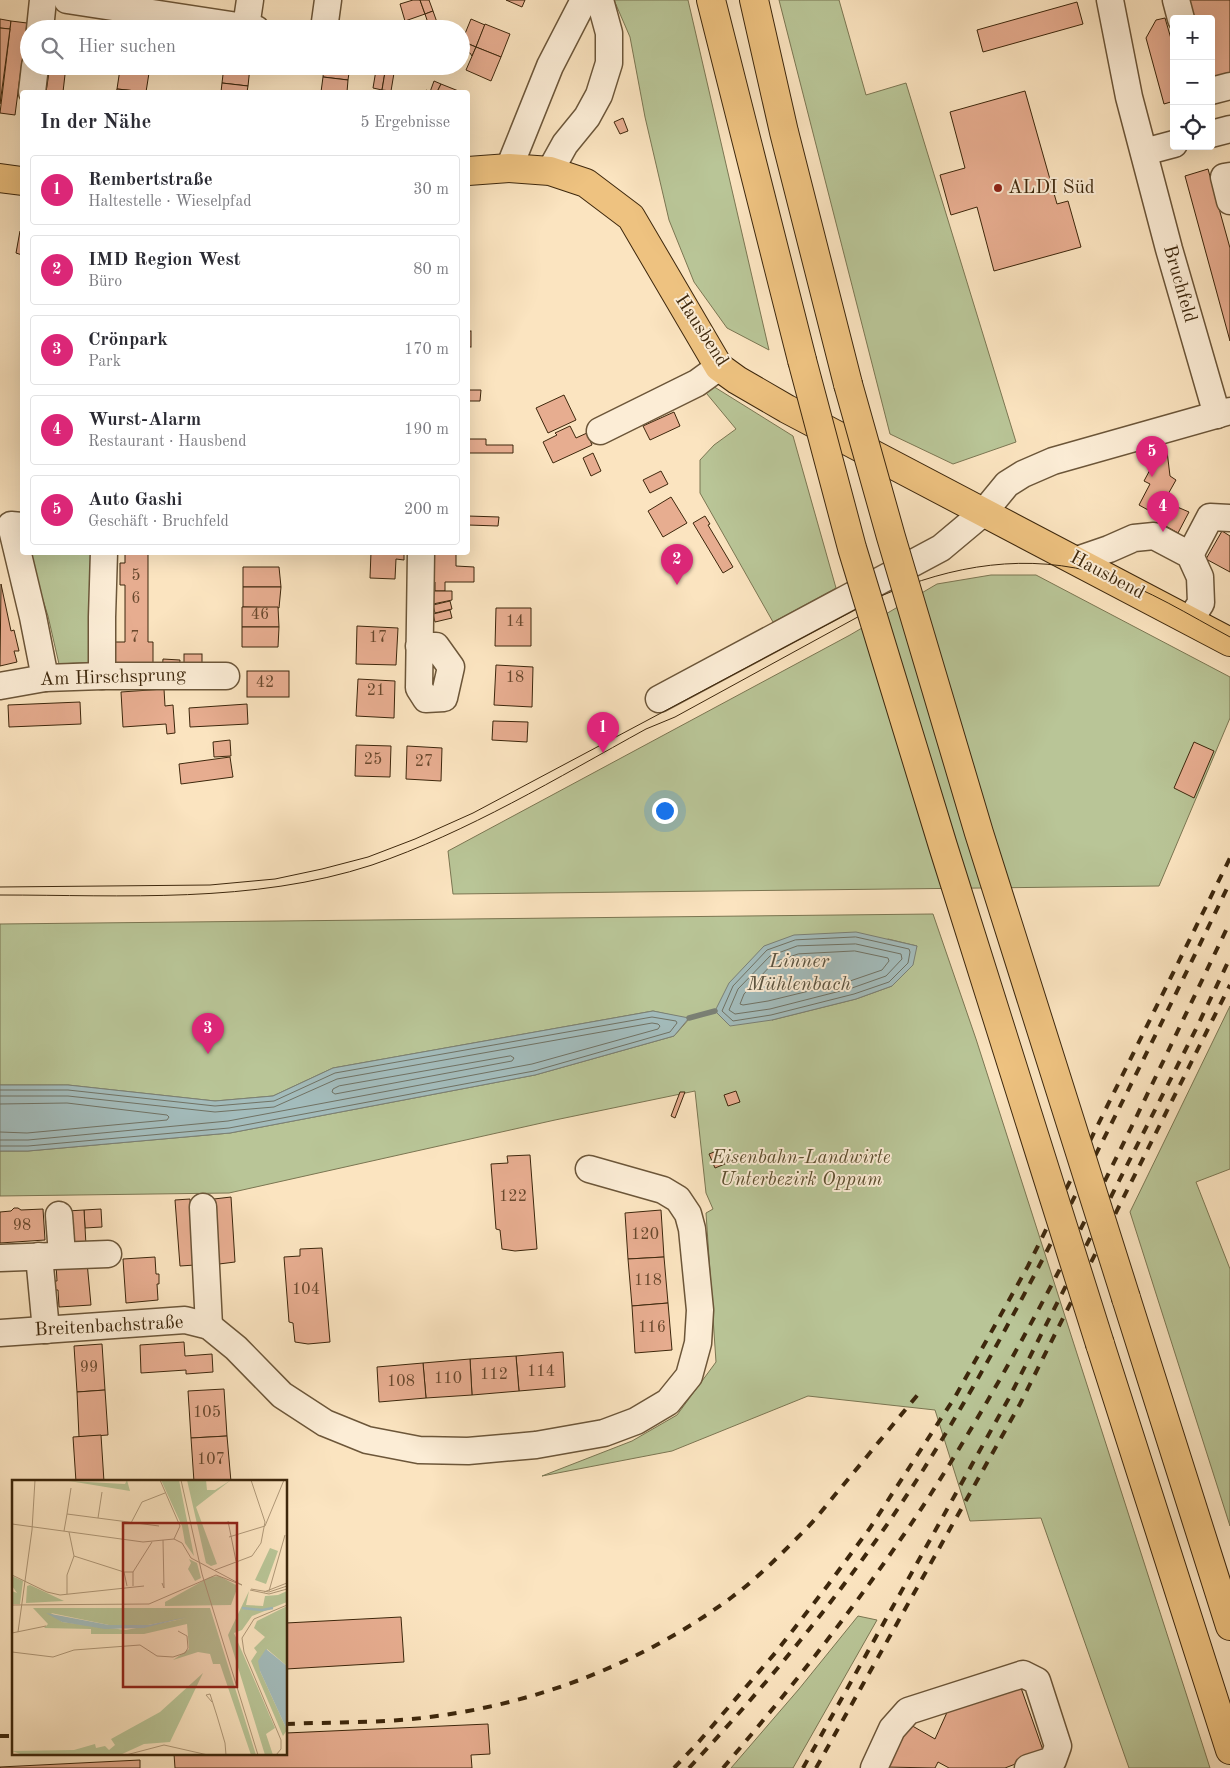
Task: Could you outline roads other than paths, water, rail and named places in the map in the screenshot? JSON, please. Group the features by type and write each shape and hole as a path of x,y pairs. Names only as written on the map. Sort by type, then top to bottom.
{"main road":[{"path":"711,0 802,360 852,548 943,846 1230,1750"},
{"path":"754,0 787,142 848,384 894,546 979,833 1230,1626"},
{"name":"Hausbend","path":"470,171 508,168 550,171 586,183 631,217 719,367 737,380 787,409 1230,642"},
{"path":"0,178 20,181"}],"street":[{"path":"41,20 44,0"},
{"path":"250,0 251,20"},
{"path":"325,20 328,0"},
{"path":"508,168 550,66 584,0"},
{"path":"550,171 565,144 586,117 599,94 609,62 609,33 600,0"},
{"name":"Bruchfeld","path":"984,512 1007,484 1053,461 1223,413 1169,249 1129,97 1110,0"},
{"path":"1176,0 1180,15"},
{"path":"80,1 200,20"},
{"path":"32,90 34,75"},
{"path":"1215,90 1230,86"},
{"path":"1215,133 1230,129"},
{"path":"1144,152 1170,145"},
{"path":"1230,176 1224,177 1230,201"},
{"path":"600,431 697,383 719,367"},
{"path":"659,699 736,650 941,548 984,512"},
{"path":"1190,555 1210,518 1230,518"},
{"path":"11,523 34,617 45,678"},
{"path":"1077,560 1134,538 1154,536 1190,555 1200,577 1201,603 1190,620"},
{"path":"102,676 104,555"},
{"path":"419,646 421,555"},
{"name":"Am Hirschsprung","path":"0,686 45,678 226,676"},
{"name":"Breitenbachstraße","path":"0,1333 185,1320 209,1326 236,1348 282,1395 325,1423 367,1440 419,1450 468,1451 536,1444 604,1433 636,1421 668,1402 689,1376 698,1344 700,1310 692,1229 688,1214 678,1198 663,1190 589,1169"},
{"path":"203,1207 209,1326"},
{"path":"46,1330 51,1255 59,1215"},
{"path":"0,1258 108,1254"},
{"path":"874,1768 892,1729 908,1711 1023,1674 1037,1681 1058,1746 1053,1760 1028,1768"}],"water":[{"name":"Linner Mühlenbach","path":"856,932 917,946 913,965 892,986 856,999 772,1020 730,1026 715,1011 729,983 764,946 794,935"},
{"path":"653,1011 689,1018 674,1036 535,1075 230,1133 28,1151 0,1151 0,1085 68,1085 215,1101 273,1096 333,1068"}],"waterway":[{"name":"Linner Mühlenbach","path":"689,1018 715,1011"}],"tram line":[{"path":"0,887 210,885 275,879 368,857 415,839 473,813 881,596 935,576 963,570 1019,563 1076,568 1104,575 1152,595 1230,637"},
{"path":"0,895 140,896 234,892 281,886 327,877 372,865 443,837 512,803 646,729 675,717 876,607"}],"railway":[{"path":"674,1768 776,1652 828,1585 870,1528 955,1397 1028,1266 1230,858"},
{"path":"689,1768 753,1697 814,1623 872,1547 947,1432 1009,1323 1048,1249 1141,1065 1230,882"},
{"path":"723,1768 802,1672 878,1572 925,1503 968,1433 1010,1362 1049,1290 1123,1144 1230,922"},
{"path":"803,1768 1009,1398 1230,958"},
{"path":"816,1768 1020,1404 1230,985"},
{"path":"288,1724 405,1720 464,1712 505,1703 546,1692 585,1678 661,1642 697,1621 732,1597 779,1556 814,1521 921,1391"},
{"path":"0,1736 12,1736"}],"place":[{"name":"ALDI Süd","path":"998,188"},
{"name":"Auto Gashi","path":"1152,477"},
{"name":"Wurst-Alarm","path":"1163,532"},
{"name":"IMD Region West","path":"677,585"},
{"name":"Rembertstraße","path":"603,753"},
{"name":"Crönpark","path":"208,1054"}],"park label":[{"name":"Eisenbahn-Landwirte Unterbezirk Oppum","path":"801,1169"}]}
